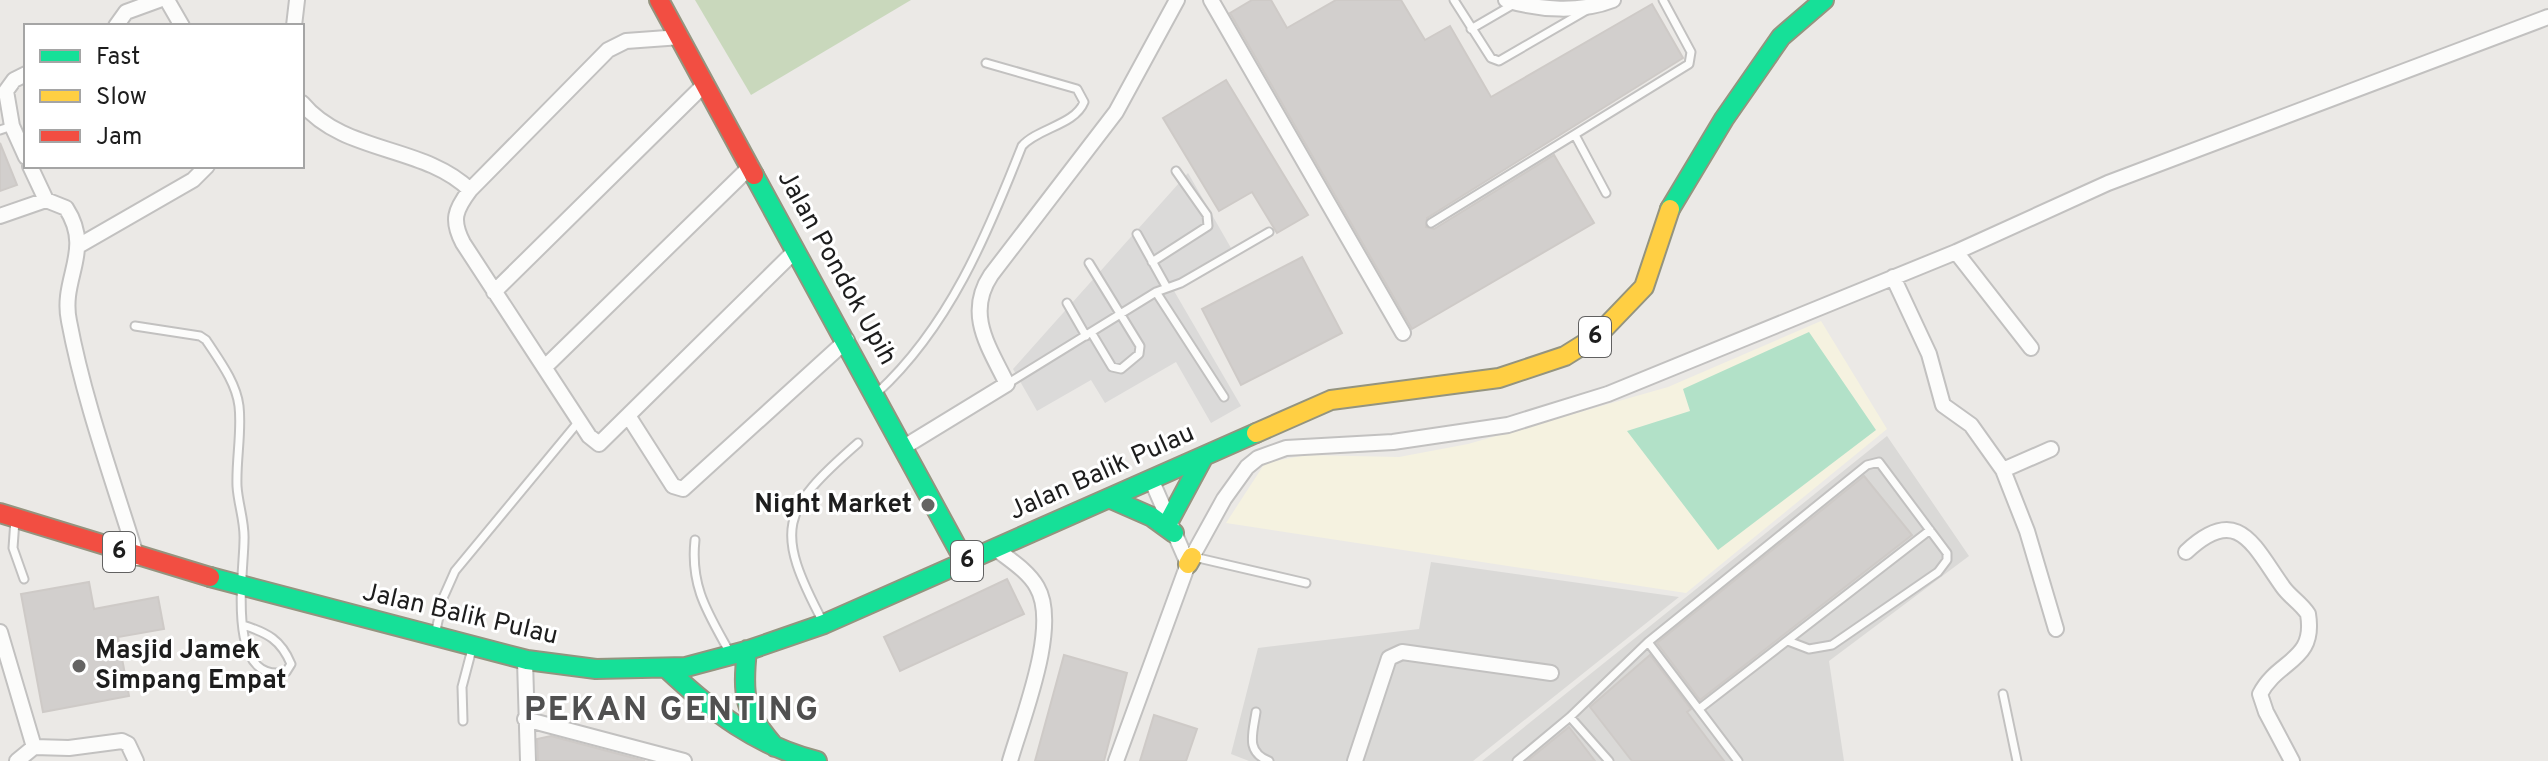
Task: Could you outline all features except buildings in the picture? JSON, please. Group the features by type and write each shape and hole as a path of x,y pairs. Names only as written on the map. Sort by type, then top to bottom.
{"main road":[{"name":"Jalan Pondok Upih","path":"659,0 847,340 965,562"},
{"name":"Jalan Balik Pulau","path":"7,516 239,587 525,661 576,668 667,669 739,653 824,624 1331,400 1499,378 1565,356 1597,336 1627,310 1644,287 1670,208 1724,119 1781,37 1824,0"},
{"path":"1111,499 1172,527 1204,456"},
{"path":"739,653 747,712 781,753"},
{"path":"667,669 729,726 781,753 817,761"}],"street":[{"path":"117,24 126,12 159,0"},
{"path":"167,0 181,24"},
{"path":"294,24 297,0"},
{"path":"904,447 1007,384 980,320 978,299 991,275 1116,112 1177,0"},
{"path":"1211,0 1403,333"},
{"path":"1511,2 1589,9 1613,0"},
{"path":"1116,761 1190,560 1224,499 1247,467 1258,458 1286,448 1393,442 1508,425 1608,394 1956,252 2108,183 2548,17"},
{"path":"681,37 626,41 608,50 470,190 455,213 456,229 589,436 599,444 796,250"},
{"path":"24,75 14,80 6,91 6,128 24,154"},
{"path":"494,292 706,83"},
{"path":"304,105 337,131 445,171 470,190"},
{"path":"546,366 751,166"},
{"path":"31,168 46,200"},
{"path":"80,245 193,180 205,168"},
{"path":"0,216 46,200 66,208 80,245 67,296 68,318 102,445 137,558"},
{"path":"1956,252 2031,348"},
{"path":"1893,277 1929,354 1943,405 1971,425 2003,470 2027,531 2056,629"},
{"path":"629,417 673,486 683,489 847,340"},
{"path":"2003,470 2051,449"},
{"path":"1151,479 1190,560"},
{"path":"2186,552 2197,541 2222,529 2248,537 2284,589 2308,614 2310,638 2303,650 2273,676 2260,694 2292,761"},
{"path":"996,549 1037,587 1044,617 1041,651 1010,761"},
{"path":"0,632 34,747"},
{"path":"1355,761 1389,658 1395,655 1402,652 1551,673"},
{"path":"525,661 528,761"},
{"path":"525,719 684,761"},
{"path":"17,761 34,747 69,748 122,741 128,744 136,761"}],"lane":[{"path":"1454,0 1491,58 1503,61 1589,9"},
{"path":"1431,223 1689,64 1691,52 1663,0"},
{"path":"1471,29 1511,2"},
{"path":"876,394 912,357 951,299 982,243 1022,146 1033,136 1077,113 1084,102 1077,89 986,63"},
{"path":"1575,135 1606,193"},
{"path":"1152,262 1208,226 1207,215 1176,171"},
{"path":"1007,384 1156,292 1269,232"},
{"path":"1137,234 1167,288"},
{"path":"1067,303 1109,364 1121,369 1137,358 1141,350 1089,263"},
{"path":"1156,292 1224,397"},
{"path":"135,326 200,336 206,340 235,389 239,409 237,490 244,542 239,587 243,625 250,658 256,666 286,672 291,664 279,642 265,632 243,625"},
{"path":"435,637 443,598 455,571 580,420"},
{"path":"824,624 795,567 790,539 793,513 805,492 858,443"},
{"path":"1517,761 1570,717 1648,642 1872,463 1879,462 1947,553 1947,560 1938,572 1832,645 1809,649 1788,641"},
{"path":"7,516 13,548 24,579"},
{"path":"1699,709 1930,530"},
{"path":"695,540 692,569 696,585 739,653"},
{"path":"1190,560 1306,583"},
{"path":"1648,642 1738,761"},
{"path":"463,721 462,687 473,647"},
{"path":"2003,694 2017,761"},
{"path":"1256,712 1253,748 1259,757 1269,761"},
{"path":"1570,717 1609,761"}],"shaded area":[{"path":"1188,173 1231,248 1170,284 1241,406 1211,423 1176,362 1105,403 1091,380 1037,411 1013,369"},
{"path":"1821,321 1887,429 1686,593 1226,523 1265,463 1306,455 1399,457 1468,444 1668,387"},
{"path":"1887,436 1969,556 1829,661 1844,761 1482,761"},
{"path":"1431,562 1679,597 1473,761 1249,761 1231,754 1258,648 1419,629"}],"green space":[{"path":"695,0 911,0 751,95"},
{"path":"1809,332 1876,430 1718,550 1627,431 1690,411 1683,389"}],"traffic: fast":[{"path":"1670,209 1724,119 1781,37 1824,0"},
{"path":"754,175 965,562"},
{"path":"210,577 527,660 596,669 686,667 746,651 824,624 1256,433"},
{"path":"1169,521 1204,456"},
{"path":"1111,499 1152,517 1174,533"},
{"path":"747,650 745,692 748,703 757,724 775,747"},
{"path":"667,669 736,725 774,746 817,761"}],"traffic: slow":[{"path":"1256,433 1331,400 1499,378 1565,356 1597,336 1644,287 1670,209"},
{"path":"1188,564 1192,557"}],"traffic: jam":[{"path":"659,0 754,175"},
{"path":"0,513 210,577"}],"place":[{"name":"Night Market","path":"928,505"},
{"name":"Masjid Jamek Simpang Empat","path":"79,666"}],"district":[{"name":"PEKAN GENTING","path":"672,711"}]}
